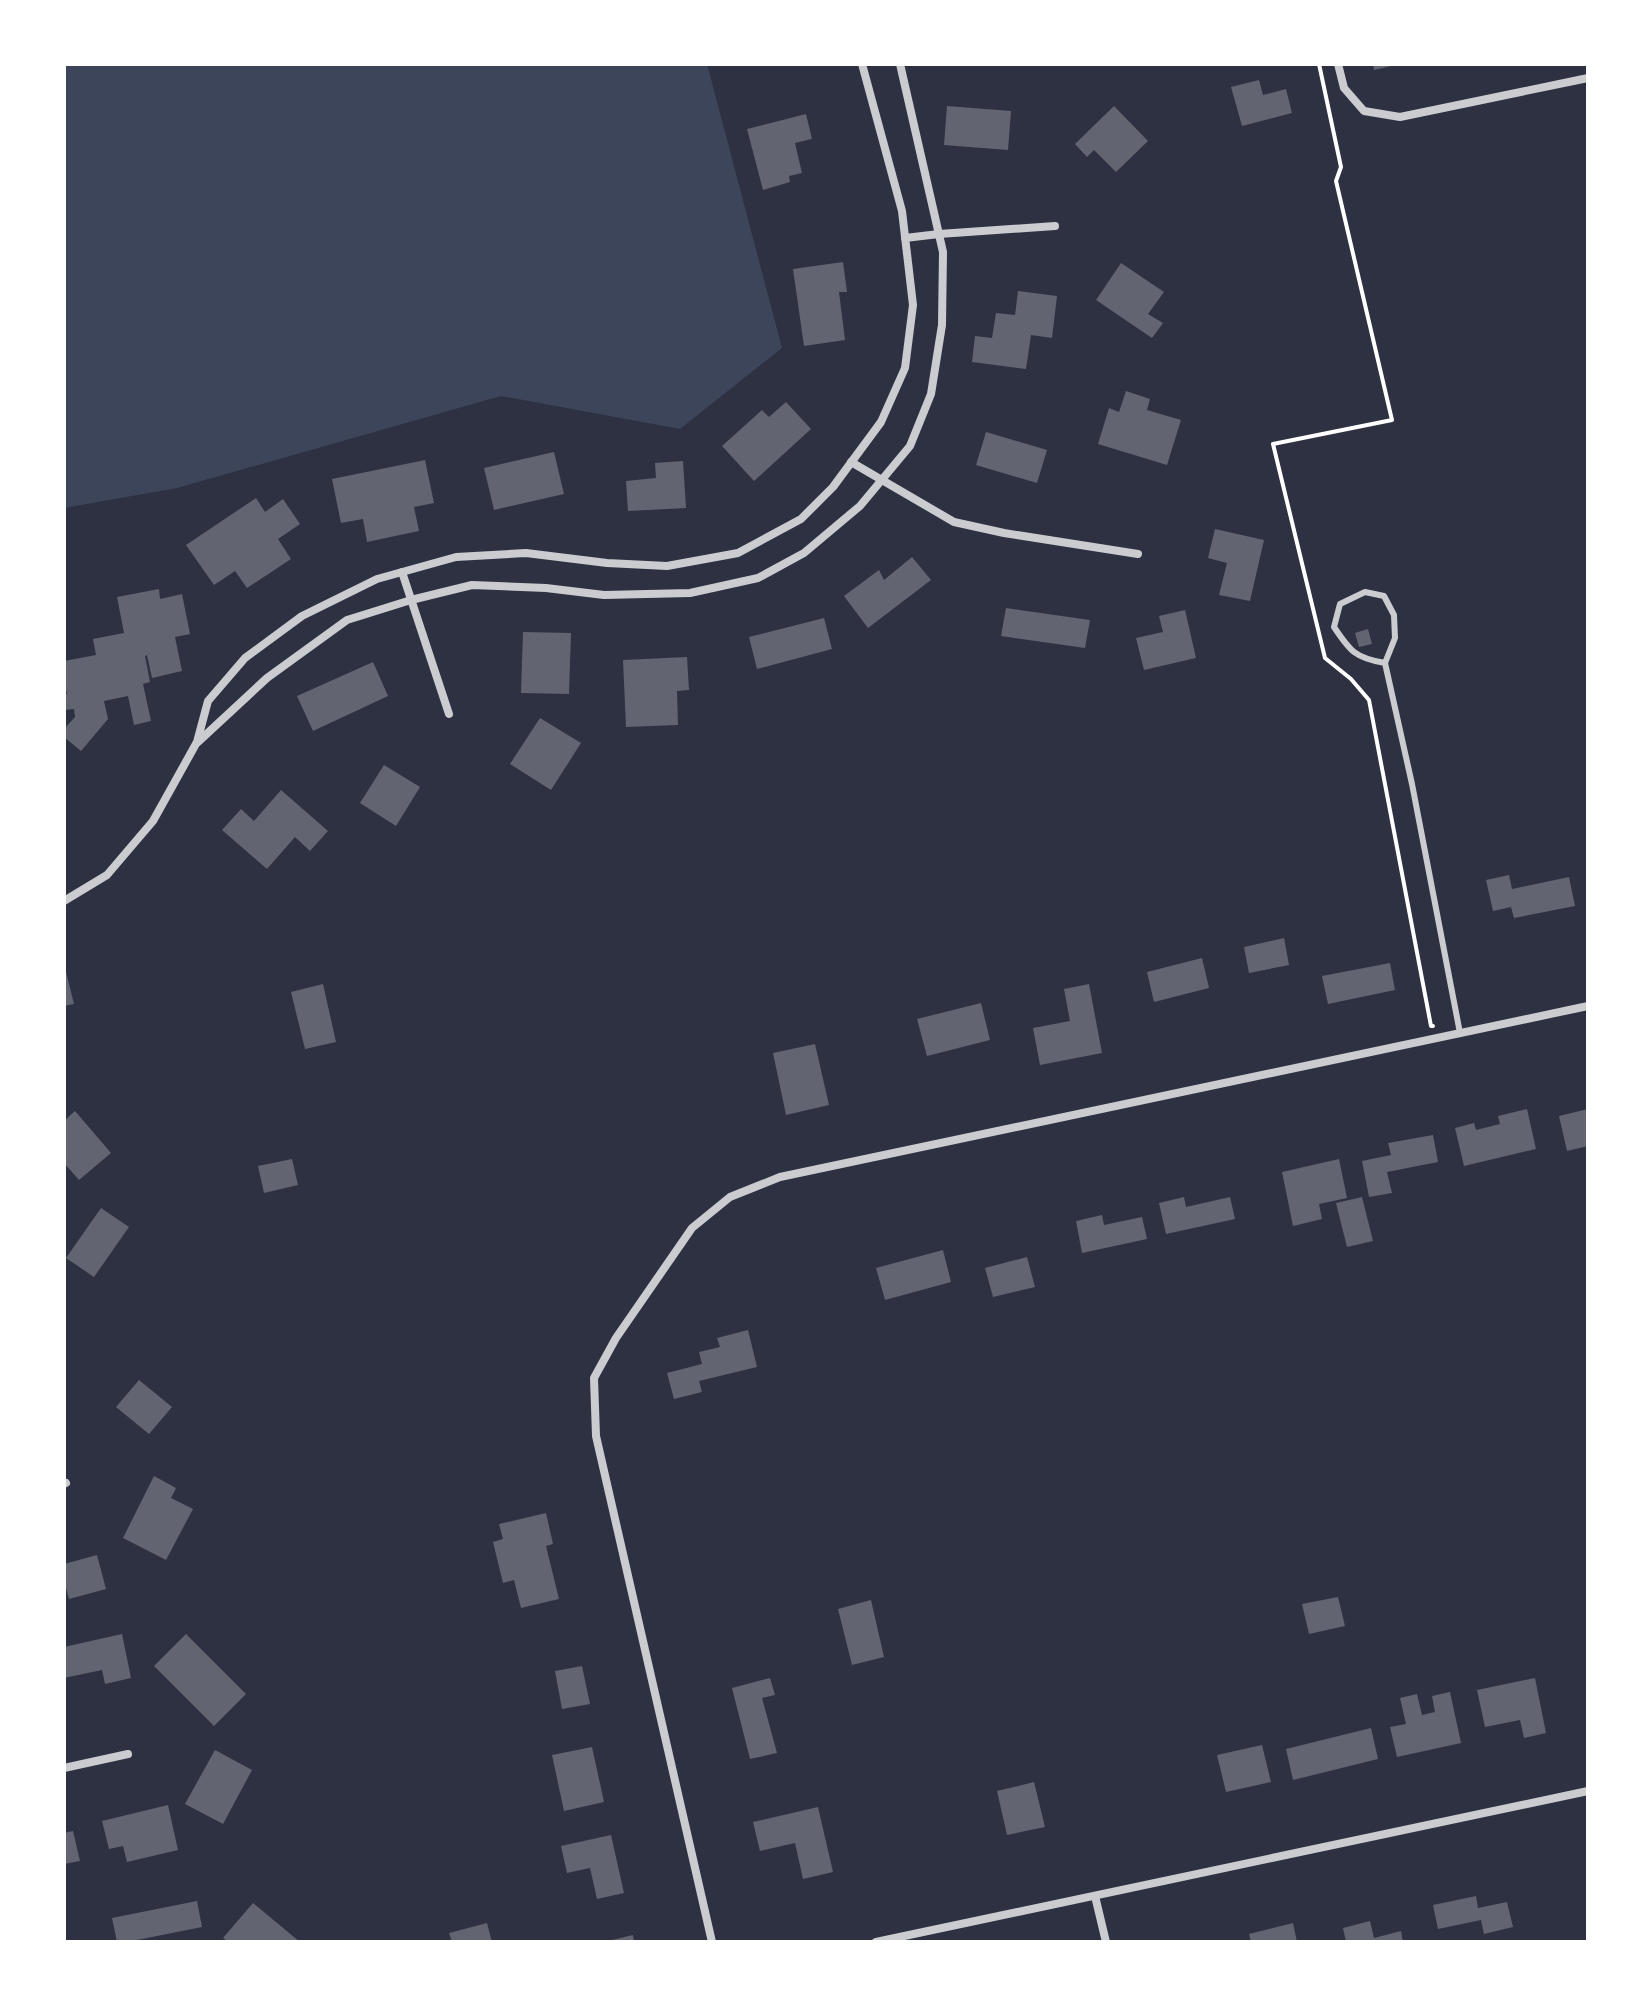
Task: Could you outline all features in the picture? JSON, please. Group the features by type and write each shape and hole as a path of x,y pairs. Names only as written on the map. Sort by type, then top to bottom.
{"street":[{"path":"64,901 107,875 153,821 197,742 208,701 245,658 302,616 377,579 456,557 526,553 607,563 667,566 738,553 801,519 833,487 881,422 905,368 913,305 902,211 862,64"},
{"path":"197,742 267,678 347,620 472,585 546,588 604,595 690,593 758,578 804,553 860,506 910,446 931,394 942,325 943,252 900,64"},
{"path":"1338,64 1344,88 1364,111 1400,117 1588,78"},
{"path":"905,238 1055,226"},
{"path":"851,462 954,522 1138,554"},
{"path":"402,572 449,714"},
{"path":"712,1942 596,1436 594,1378 616,1338 692,1228 730,1197 780,1177 1588,1006"},
{"path":"64,1768 128,1754"},
{"path":"876,1942 1588,1791"},
{"path":"1095,1896 1106,1942"}],"lane":[{"path":"1385,663 1368,660 1350,650 1334,627 1340,604 1365,592 1384,596 1394,615 1395,638 1385,663 1412,784 1460,1033"}],"path":[{"path":"1319,64 1341,167 1336,181 1392,420 1273,444 1325,658 1351,679 1369,700 1431,1026 1458,1021"}],"shaded area":[{"path":"64,64 707,64 782,348 680,429 501,396 177,488 64,508"}],"building":[{"path":"1373,64 1396,64 1396,65 1374,70"},
{"path":"1259,80 1263,95 1286,89 1292,113 1242,126 1231,87"},
{"path":"947,106 1011,111 1008,150 944,145"},
{"path":"1114,106 1148,141 1116,172 1094,150 1087,157 1075,144"},
{"path":"806,114 812,139 795,143 802,173 789,176 790,182 763,190 747,129"},
{"path":"843,262 847,292 839,292 845,340 804,346 793,269"},
{"path":"1121,263 1164,292 1148,314 1163,323 1152,338 1096,300"},
{"path":"1018,291 1057,296 1052,338 1031,335 1026,369 972,362 975,336 992,338 996,313 1015,315"},
{"path":"1126,391 1150,399 1147,410 1181,420 1167,465 1098,444 1109,408 1119,412"},
{"path":"786,402 811,429 754,481 722,446 762,410 769,417"},
{"path":"986,432 1047,450 1037,483 976,465"},
{"path":"554,452 564,494 494,510 484,468"},
{"path":"425,460 434,503 414,507 419,531 367,542 363,519 341,523 332,479"},
{"path":"683,461 686,508 628,511 626,481 656,478 655,463"},
{"path":"256,498 265,512 283,499 300,524 278,539 291,559 247,588 235,571 214,585 186,545"},
{"path":"1215,529 1264,540 1250,601 1219,595 1227,563 1208,558"},
{"path":"912,557 931,580 868,628 844,596 879,570 884,580"},
{"path":"159,589 160,599 182,594 190,634 175,637 182,671 152,678 145,656 150,682 143,684 151,721 134,725 128,696 104,701 108,719 81,751 64,737 64,729 75,717 74,709 64,710 64,695 67,694 64,661 96,655 93,639 124,633 117,597"},
{"path":"1006,608 1090,620 1085,648 1001,636"},
{"path":"1185,610 1196,658 1144,670 1136,638 1163,632 1159,616"},
{"path":"824,618 832,649 757,669 749,637"},
{"path":"1368,629 1372,644 1359,647 1355,633"},
{"path":"523,632 571,633 569,694 521,693"},
{"path":"687,657 689,690 677,691 678,725 626,727 623,660"},
{"path":"373,662 388,696 313,731 297,696"},
{"path":"540,718 581,743 551,790 510,764"},
{"path":"384,765 420,787 396,826 360,803"},
{"path":"281,790 328,831 310,851 295,837 267,869 222,830 241,809 254,821"},
{"path":"1509,875 1512,889 1569,877 1575,906 1514,918 1511,907 1493,911 1486,880"},
{"path":"1284,938 1289,965 1249,973 1244,947"},
{"path":"1202,958 1209,988 1154,1002 1147,972"},
{"path":"1390,963 1395,990 1328,1004 1322,976"},
{"path":"64,964 74,1004 64,1006"},
{"path":"323,984 336,1042 305,1049 291,992"},
{"path":"1089,984 1102,1053 1040,1065 1033,1028 1070,1021 1064,989"},
{"path":"981,1003 990,1040 927,1056 917,1019"},
{"path":"815,1044 829,1105 786,1115 773,1053"},
{"path":"1527,1109 1536,1149 1464,1166 1455,1128 1474,1123 1476,1130 1500,1124 1498,1116"},
{"path":"1588,1109 1588,1146 1567,1151 1559,1116"},
{"path":"75,1111 111,1153 79,1180 64,1163 64,1121"},
{"path":"1433,1135 1438,1162 1387,1172 1392,1193 1369,1197 1362,1161 1391,1155 1388,1143"},
{"path":"292,1159 298,1185 264,1193 258,1166"},
{"path":"1339,1159 1347,1198 1319,1204 1322,1219 1293,1226 1282,1172"},
{"path":"1184,1197 1186,1207 1230,1197 1235,1219 1166,1234 1159,1203"},
{"path":"1362,1197 1373,1241 1347,1247 1336,1203"},
{"path":"101,1208 129,1227 94,1277 66,1258"},
{"path":"1102,1215 1104,1225 1142,1217 1147,1239 1082,1253 1076,1221"},
{"path":"943,1250 951,1282 885,1300 876,1268"},
{"path":"1027,1257 1035,1287 993,1297 985,1268"},
{"path":"748,1330 757,1367 699,1381 702,1392 674,1399 667,1373 702,1364 699,1352 720,1347 717,1338"},
{"path":"139,1380 172,1407 149,1434 116,1407"},
{"path":"154,1476 176,1488 171,1498 193,1509 166,1560 123,1538"},
{"path":"546,1513 553,1544 546,1546 559,1599 521,1608 514,1580 503,1583 493,1542 503,1539 499,1524"},
{"path":"97,1555 106,1589 69,1599 64,1564"},
{"path":"1338,1597 1345,1626 1309,1634 1302,1604"},
{"path":"871,1600 884,1657 852,1665 838,1609"},
{"path":"122,1634 131,1678 105,1684 102,1670 64,1678 64,1647"},
{"path":"186,1634 246,1694 214,1726 154,1666"},
{"path":"582,1666 590,1704 562,1709 555,1671"},
{"path":"770,1678 775,1695 762,1698 777,1753 750,1759 732,1688"},
{"path":"1535,1678 1546,1733 1524,1738 1520,1720 1485,1727 1477,1690"},
{"path":"1450,1692 1461,1743 1397,1757 1390,1727 1406,1724 1400,1698 1417,1694 1422,1715 1435,1712 1432,1696"},
{"path":"1371,1728 1378,1759 1293,1780 1286,1749"},
{"path":"1262,1745 1271,1782 1226,1792 1217,1755"},
{"path":"592,1747 604,1802 564,1811 552,1755"},
{"path":"215,1750 252,1770 223,1824 185,1804"},
{"path":"1034,1782 1045,1827 1007,1835 997,1791"},
{"path":"168,1805 178,1850 127,1862 123,1846 109,1849 102,1821"},
{"path":"818,1807 833,1872 803,1879 795,1843 760,1851 753,1822"},
{"path":"73,1831 80,1861 64,1864 64,1833"},
{"path":"611,1835 624,1893 597,1899 590,1868 567,1873 561,1846"},
{"path":"1476,1896 1478,1908 1507,1902 1513,1927 1484,1934 1481,1920 1438,1929 1433,1905"},
{"path":"197,1901 202,1927 117,1942 112,1918"},
{"path":"253,1903 300,1942 229,1942 223,1938"},
{"path":"1370,1921 1374,1938 1401,1931 1403,1942 1346,1942 1343,1928"},
{"path":"487,1923 492,1942 452,1942 449,1933"},
{"path":"1293,1923 1297,1942 1251,1942 1249,1934"},
{"path":"633,1935 634,1942 608,1942 608,1941"}]}
